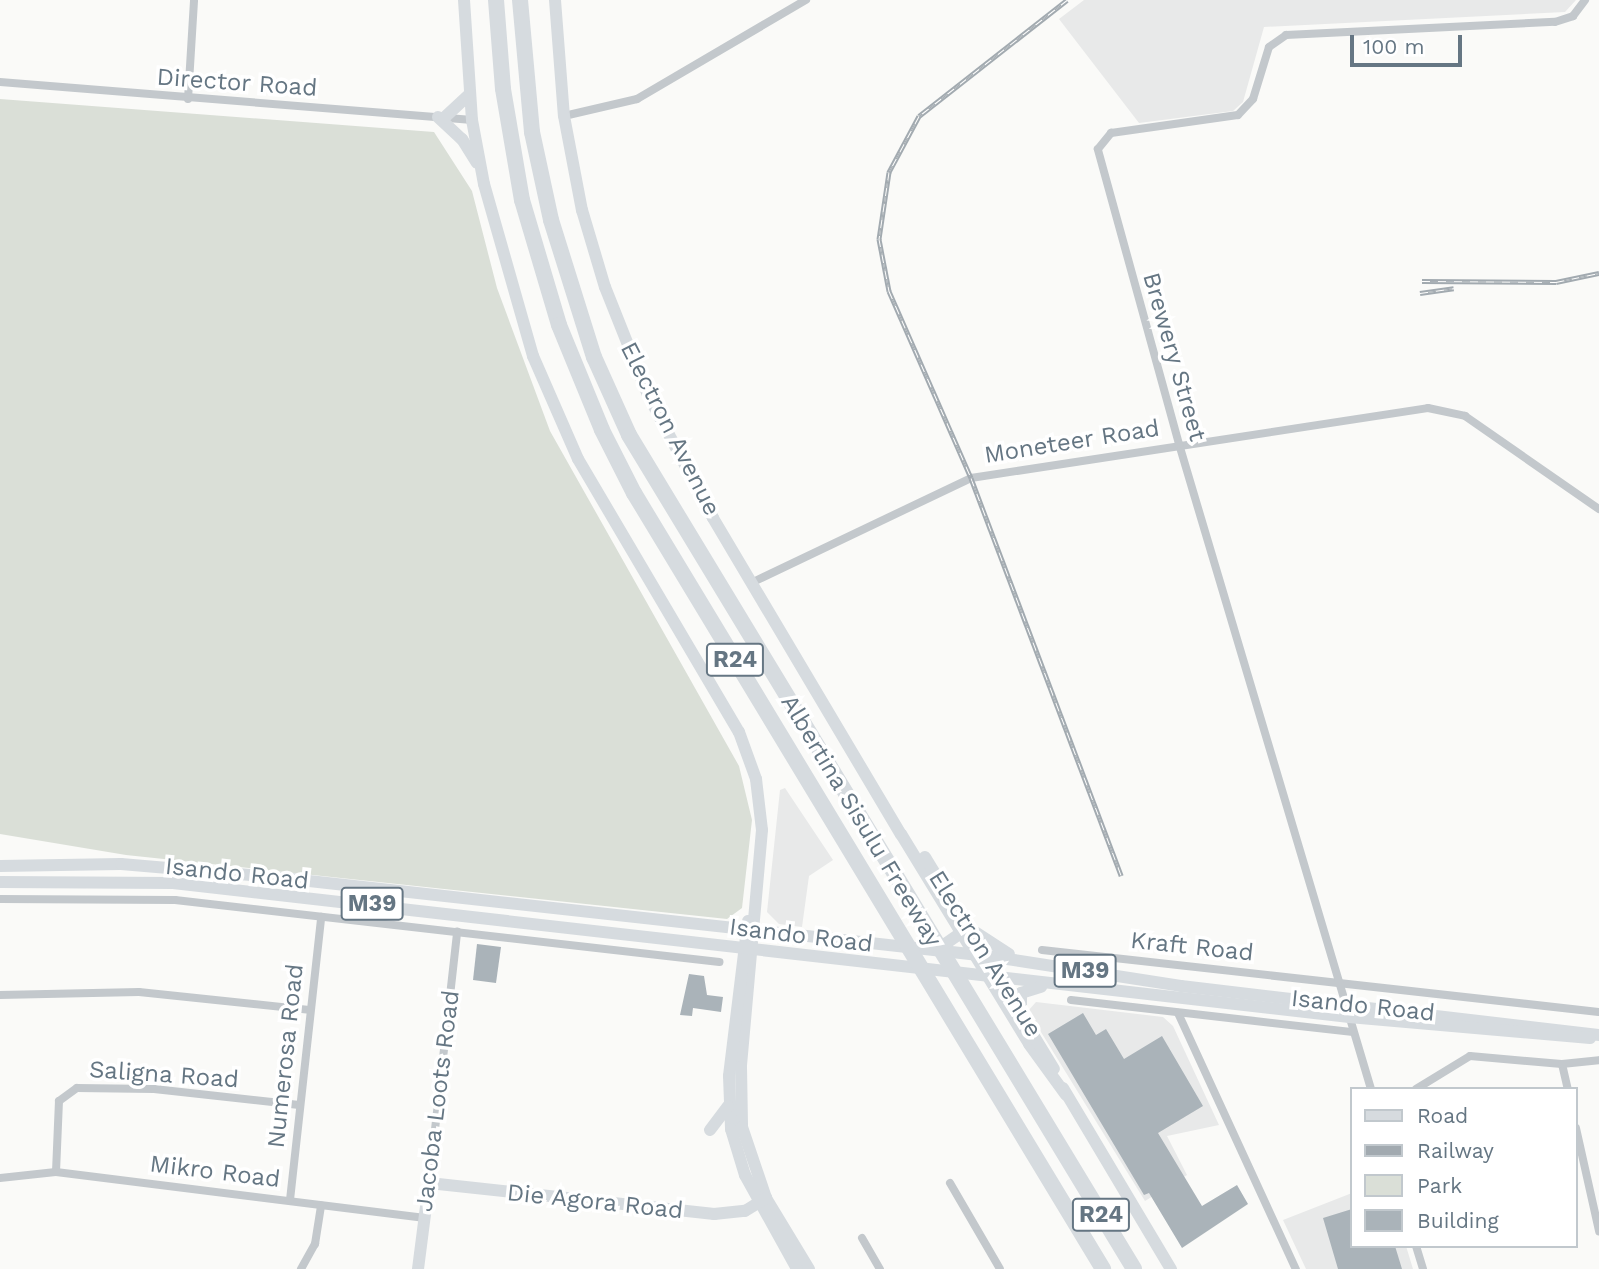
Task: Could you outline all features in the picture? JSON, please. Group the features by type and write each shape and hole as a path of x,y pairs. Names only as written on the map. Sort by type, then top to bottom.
{"highway":[{"name":"Albertina Sisulu Freeway","path":"496,0 503,89 522,200 559,325 602,430 634,493 1103,1269"},
{"name":"Albertina Sisulu Freeway","path":"520,0 531,121 551,220 586,334 629,435 1134,1269"}],"main road":[{"path":"464,0 472,120 511,293 555,409 607,513 747,751 761,813 754,904 728,1103 738,1155 797,1269"},
{"name":"Electron Avenue","path":"555,0 564,116 582,210 625,341 680,459 927,868 988,975 1066,1095 1171,1269"},
{"path":"470,94 441,117 462,139 482,173"},
{"name":"Isando Road","path":"0,866 170,867 977,955 1599,1036"},
{"name":"Isando Road","path":"0,882 173,883 1349,1017 1599,1036"},
{"path":"931,951 964,934 1030,962"},
{"path":"748,950 740,1110 749,1161 763,1201 809,1269"},
{"name":"Electron Avenue","path":"988,975 1021,1010 1066,1095"},
{"path":"1021,1010 1024,990 1065,985"},
{"path":"710,1130 728,1103"},
{"name":"Die Agora Road","path":"429,1183 714,1214 745,1211 763,1201"},
{"name":"Jacoba Loots Road","path":"418,1269 429,1183"}],"street":[{"path":"188,99 194,0"},
{"path":"564,116 638,99 806,0"},
{"name":"Brewery Street","path":"1370,1087 1179,444 1099,161 1102,140 1111,133 1238,115 1253,99 1269,47 1286,35 1555,22 1573,16 1585,0"},
{"name":"Director Road","path":"0,82 472,120"},
{"name":"Moneteer Road","path":"753,582 971,478 1179,444 1439,407 1476,424 1599,509"},
{"name":"Isando Road","path":"0,899 139,897 719,962"},
{"name":"Numerosa Road","path":"290,1200 321,916"},
{"name":"Jacoba Loots Road","path":"429,1183 457,932"},
{"name":"Kraft Road","path":"1042,950 1338,983"},
{"name":"Isando Road","path":"1338,983 1599,1012"},
{"path":"0,995 139,992 309,1010"},
{"path":"1071,1000 1353,1032"},
{"path":"1178,1013 1296,1269"},
{"path":"1419,1087 1470,1056 1562,1064 1599,1060"},
{"path":"1562,1064 1568,1087"},
{"name":"Saligna Road","path":"56,1172 59,1101 77,1088 154,1089 299,1105"},
{"path":"1578,1137 1599,1231"},
{"name":"Mikro Road","path":"0,1178 56,1172 425,1218"},
{"path":"950,1183 1000,1269"},
{"path":"301,1269 315,1244 321,1205"},
{"path":"862,1238 880,1269"},
{"path":"1417,1248 1423,1269"}],"shaded area":[{"path":"1084,0 1576,0 1565,12 1264,27 1243,102 1233,111 1139,123 1059,19"},
{"path":"785,788 833,860 809,876 802,927 779,924 767,912 780,790"},
{"path":"1036,1002 1163,1017 1173,1026 1219,1125 1167,1136 1187,1175 1145,1201 1028,1011"},
{"path":"1350,1194 1350,1248 1407,1248 1413,1269 1306,1269 1283,1220"}],"green space":[{"path":"0,99 434,132 472,191 497,288 550,431 739,766 752,820 742,908 727,919 126,855 0,834"}],"building":[{"path":"477,944 501,947 496,983 473,980"},
{"path":"689,974 704,976 707,995 723,997 721,1012 693,1008 692,1016 680,1015"},
{"path":"1083,1013 1096,1035 1106,1029 1124,1059 1162,1036 1203,1106 1158,1133 1202,1206 1237,1185 1248,1204 1182,1248 1149,1193 1144,1195 1048,1034"},
{"path":"1350,1210 1350,1248 1396,1248 1402,1269 1338,1269 1323,1218"}],"railway":[{"path":"1067,0 919,116 889,172 879,239 889,291 971,478 1121,876"},
{"path":"1422,281 1556,282 1599,273"},
{"path":"1420,293 1454,288"}]}
